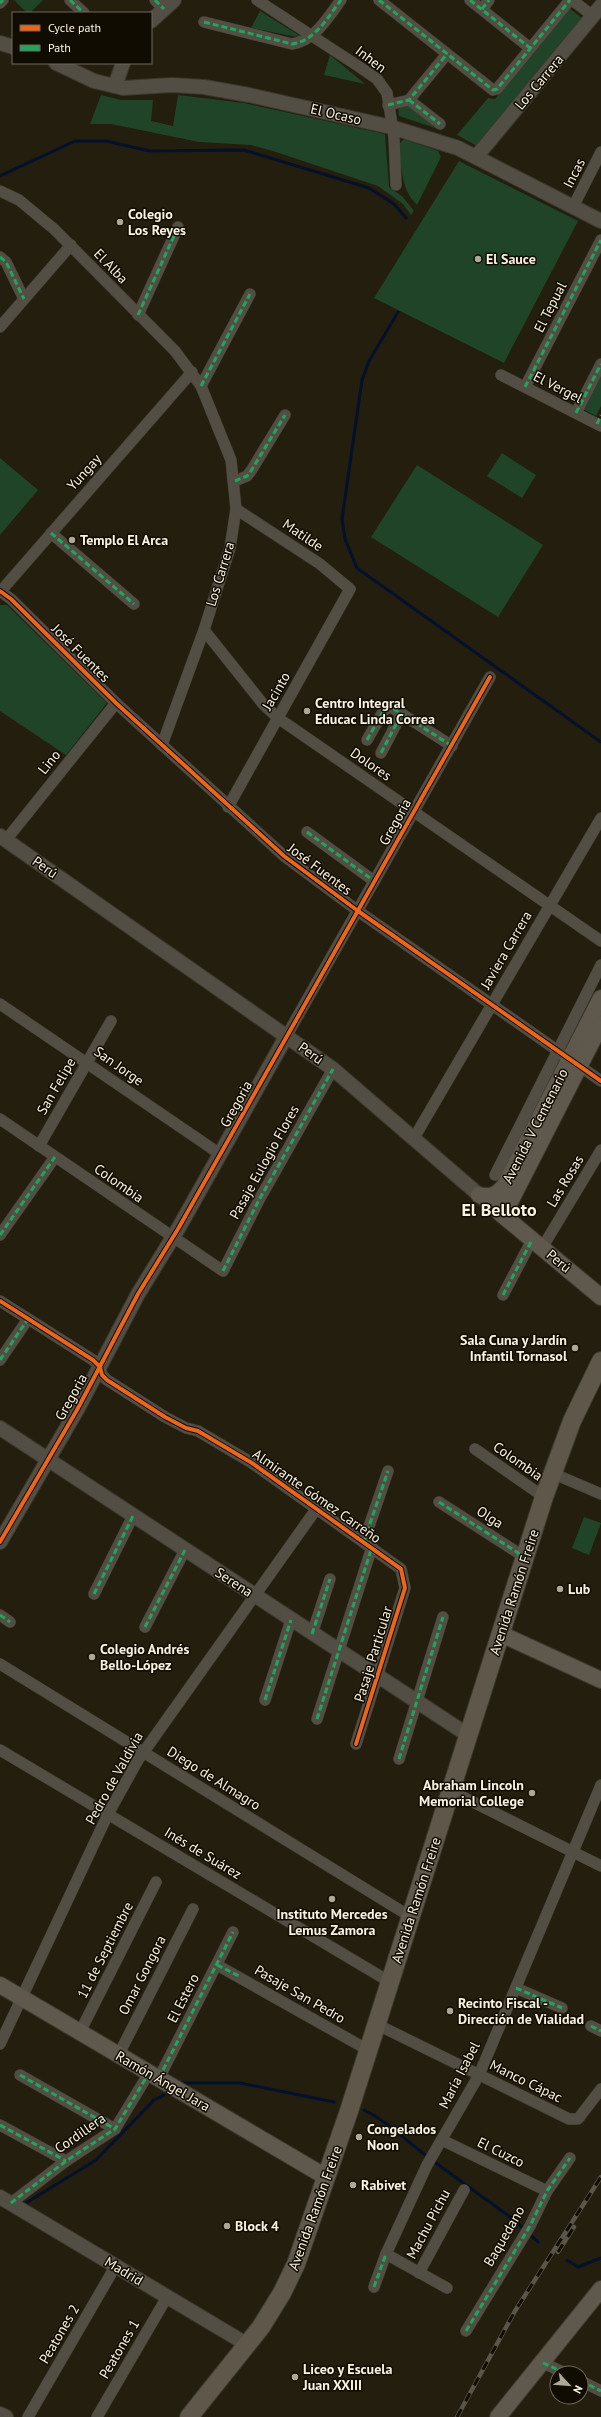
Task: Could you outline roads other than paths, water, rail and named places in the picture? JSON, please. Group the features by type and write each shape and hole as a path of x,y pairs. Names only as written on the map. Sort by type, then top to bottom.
{"main road":[{"name":"Avenida V Centenario","path":"503,1216 500,1198 500,1180 569,1059 601,998"},
{"name":"Avenida V Centenario","path":"503,1216 569,1059 601,1024"},
{"path":"479,1195 487,1197 494,1195 500,1180"},
{"name":"Perú","path":"503,1216 601,1297"},
{"name":"Avenida Ramón Freire","path":"189,2417 248,2345 261,2327 288,2280 326,2177 412,1917 468,1735 552,1473 572,1421 600,1366"},
{"path":"501,1634 601,1680"},
{"name":"Ramón Ángel Jara","path":"0,1985 326,2177"},
{"path":"498,2417 544,2363 600,2291"}],"street":[{"path":"0,3 3,0"},
{"name":"Inhen","path":"256,0 377,79 387,93 391,127 394,137 396,185"},
{"path":"204,22 292,44 300,43 312,36 341,0"},
{"path":"379,0 493,90 497,89 571,0 597,11"},
{"path":"470,0 530,48"},
{"path":"482,9 489,0"},
{"path":"152,20 164,3"},
{"name":"Los Carrera","path":"476,157 597,11"},
{"path":"0,43 12,47"},
{"path":"388,105 409,100 447,54"},
{"name":"El Ocaso","path":"58,64 94,81 115,86 134,88 172,85 204,87 249,95 391,127 439,142 476,157 601,221"},
{"path":"115,86 123,64"},
{"path":"409,100 440,124"},
{"name":"Incas","path":"573,207 601,152"},
{"name":"El Alba","path":"0,191 19,200 71,245 192,372"},
{"path":"138,315 178,227"},
{"name":"El Tepual","path":"525,387 601,240"},
{"path":"0,327 71,245"},
{"path":"0,257 6,262 24,299"},
{"path":"201,386 250,294"},
{"path":"576,413 601,364"},
{"path":"192,372 201,386 226,446 235,481 247,476 285,415"},
{"name":"Yungay","path":"0,592 192,372"},
{"name":"El Vergel","path":"501,375 576,413 600,422"},
{"name":"Los Carrera","path":"162,745 204,630 230,548 236,509 235,481"},
{"name":"Matilde","path":"236,509 320,564 350,589"},
{"path":"50,533 134,604"},
{"name":"Jacinto","path":"228,807 350,589"},
{"name":"José Fuentes","path":"0,592 10,599 116,703 228,807 284,856 358,911 601,1081"},
{"name":"Dolores","path":"204,630 263,704 278,718 601,941"},
{"name":"Gregoria","path":"0,1542 49,1460 138,1294 220,1154 490,677"},
{"name":"Lino","path":"3,838 116,703"},
{"path":"367,740 384,710 391,707 452,746"},
{"path":"380,753 402,713"},
{"name":"Javiera Carrera","path":"414,1138 601,818"},
{"path":"307,832 374,881"},
{"name":"Perú","path":"3,838 287,1035 333,1069 503,1216"},
{"path":"569,1059 601,965"},
{"name":"San Jorge","path":"0,1004 88,1062 220,1154"},
{"name":"San Felipe","path":"39,1146 111,1021"},
{"name":"Pasaje Eulogio Flores","path":"223,1271 259,1200 333,1069"},
{"name":"Colombia","path":"0,1119 223,1271"},
{"name":"Las Rosas","path":"503,1295 601,1150"},
{"path":"0,1236 56,1157"},
{"name":"Almirante Gómez Carreño","path":"0,1301 93,1360 100,1367 102,1376 165,1416 186,1428 198,1431 252,1463 368,1544 401,1569"},
{"path":"0,1360 28,1319"},
{"name":"Serena","path":"0,1428 417,1703 468,1735"},
{"name":"Colombia","path":"474,1449 544,1497"},
{"path":"317,1719 388,1471"},
{"path":"552,1473 601,1494"},
{"name":"Olga","path":"439,1502 526,1558"},
{"name":"Pedro de Valdivia","path":"0,2044 108,1814 144,1752 317,1508"},
{"path":"94,1594 133,1516"},
{"path":"145,1628 186,1550"},
{"name":"Pasaje Particular","path":"356,1744 405,1588 401,1569"},
{"path":"312,1634 330,1580"},
{"path":"0,1615 10,1622"},
{"path":"399,1759 444,1617"},
{"path":"265,1700 291,1620"},
{"name":"Diego de Almagro","path":"0,1664 412,1917"},
{"name":"Inés de Suárez","path":"0,1750 390,1982"},
{"name":"María Isabel","path":"374,2288 386,2254 427,2165 479,2075 601,1784"},
{"path":"451,1791 601,1866"},
{"name":"11 de Septiembre","path":"80,2032 156,1882"},
{"name":"Omar Gongora","path":"119,2054 193,1909"},
{"name":"El Estero","path":"154,2075 217,1965 234,1932"},
{"name":"Pasaje San Pedro","path":"217,1965 368,2050"},
{"path":"516,1988 562,2008"},
{"name":"Manco Cápac","path":"376,2024 569,2119 578,2119 601,2089"},
{"path":"20,2075 115,2129"},
{"name":"Cordillera","path":"5,2200 115,2129 154,2075"},
{"path":"0,2125 66,2161"},
{"name":"El Cuzco","path":"442,2140 547,2190"},
{"name":"Baquedano","path":"466,2331 530,2226 547,2190 570,2158"},
{"name":"Machu Pichu","path":"419,2273 464,2190"},
{"name":"Madrid","path":"5,2200 248,2345"},
{"path":"386,2254 447,2288"},
{"name":"Peatones 2","path":"28,2417 115,2267"},
{"name":"Peatones 1","path":"97,2417 168,2297"},
{"path":"544,2363 549,2365"},
{"path":"589,2385 601,2391"},
{"path":"0,2414 6,2417"}],"waterway":[{"path":"0,176 75,141 106,141 150,151 244,150 369,188 394,204 406,218"},
{"path":"398,312 369,361 362,380 342,519 345,539 357,568 601,742"},
{"path":"179,2083 240,2083 334,2102"},
{"path":"26,2203 96,2160 154,2100 164,2095"},
{"path":"364,2110 389,2126 428,2157"},
{"path":"433,2161 513,2219 538,2242"},
{"path":"567,2260 578,2267 601,2258"}],"railway":[{"path":"457,2417 515,2311 601,2177"},
{"path":"558,2252 574,2227"}],"place":[{"name":"Colegio Los Reyes","path":"120,222"},
{"name":"El Sauce","path":"478,259"},
{"name":"Templo El Arca","path":"72,540"},
{"name":"Centro Integral Educac Linda Correa","path":"307,711"},
{"name":"Sala Cuna y Jardín Infantil Tornasol","path":"575,1348"},
{"name":"Lub","path":"560,1589"},
{"name":"Colegio Andrés Bello-López","path":"92,1657"},
{"name":"Abraham Lincoln Memorial College","path":"532,1793"},
{"name":"Instituto Mercedes Lemus Zamora","path":"332,1899"},
{"name":"Recinto Fiscal - Dirección de Vialidad","path":"450,2011"},
{"name":"Congelados Noon","path":"359,2137"},
{"name":"Rabivet","path":"353,2185"},
{"name":"Block 4","path":"227,2226"},
{"name":"Liceo y Escuela Juan XXIII","path":"295,2377"}],"district":[{"name":"El Belloto","path":"499,1210"}]}
